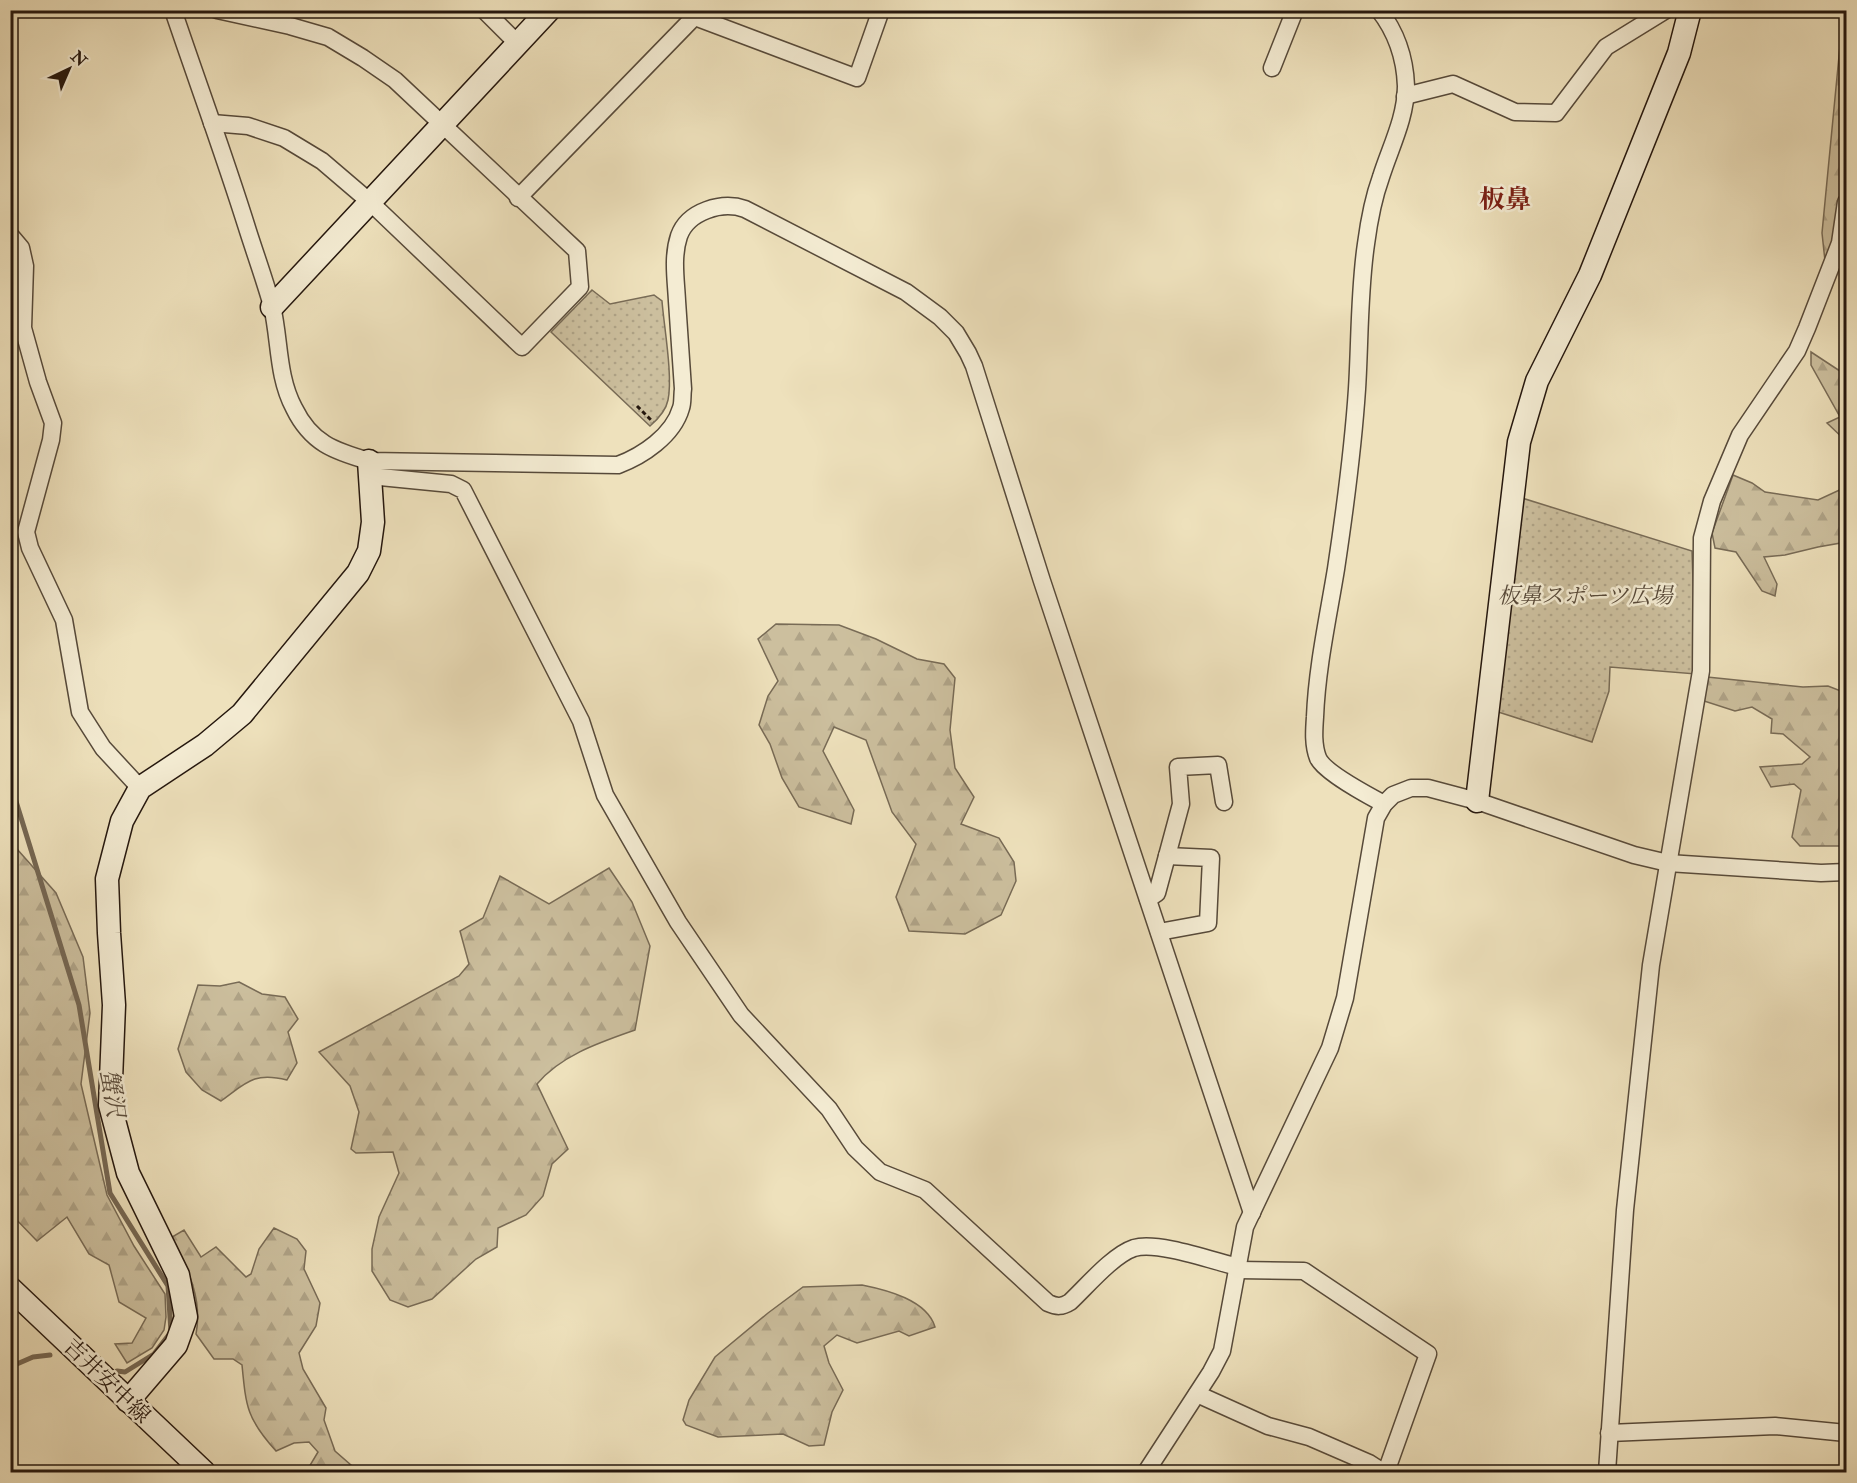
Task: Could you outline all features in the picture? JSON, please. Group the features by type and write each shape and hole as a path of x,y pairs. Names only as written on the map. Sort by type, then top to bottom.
{"street":[{"path":"173,10 272,307 283,382 294,409 308,429 321,442 369,469 451,484 462,490 581,721 604,795 678,922 741,1015 829,1109 855,1148 880,1172 925,1190 1048,1303 1056,1306 1063,1306 1070,1302 1116,1259 1134,1248 1162,1247 1238,1269 1304,1271 1428,1354 1385,1473 1369,1462 1309,1437 1268,1426 1197,1394"},
{"path":"212,123 248,126 285,138 322,161 370,202 522,347 580,287 577,251 395,80 328,37 218,10"},
{"path":"484,10 518,44"},
{"path":"272,307 549,10"},
{"path":"518,198 698,14 857,78 881,10"},
{"path":"1272,68 1295,10"},
{"path":"1379,10 1396,35 1403,57 1406,86 1402,115 1372,206 1365,247 1357,390 1349,476 1336,569 1322,643 1315,704 1314,739 1318,760 1329,770 1384,804"},
{"path":"1405,96 1454,84 1515,112 1556,113 1606,47 1666,10"},
{"path":"1477,801 1519,442 1537,381 1590,275 1678,53 1690,10"},
{"path":"1607,1473 1625,1210 1651,965 1701,671 1702,538 1712,501 1740,435 1797,351 1804,335 1840,243 1846,202"},
{"path":"369,469 618,465 635,459 650,449 665,434 681,409 683,389 675,258 679,236 686,224 719,206 733,205 745,208 906,292 940,317 956,333 974,366 1042,581 1252,1213"},
{"path":"10,235 21,248 25,266 23,328 38,382 53,423 51,440 26,532 30,548 64,620 80,712 102,748 140,788"},
{"path":"128,1401 176,1345 186,1317 178,1275 128,1173 110,1105 114,1005 107,879 122,821 140,788 204,745 242,714 358,573 369,551 373,522 369,469"},
{"path":"1148,899 1157,893 1181,804 1178,767 1218,765 1224,802"},
{"path":"1146,1473 1222,1351 1245,1227 1325,1059 1336,1031 1345,998 1376,818 1384,804 1393,795 1411,788 1428,788 1477,801 1634,855 1668,863 1821,873 1846,872"},
{"path":"1159,932 1208,923 1211,858 1167,856"},
{"path":"1821,873 1846,886"},
{"name":"吉井安中線","path":"10,1288 204,1473"},
{"path":"1610,1433 1774,1426 1846,1433"}],"path":[{"path":"637,406 665,434"}],"green space":[{"path":"1838,11 1846,11 1846,254 1833,244 1825,261 1822,233 1842,25"},
{"path":"592,290 610,304 654,295 662,301 669,365 669,390 665,408 650,426 551,332"},
{"path":"1811,352 1846,375 1846,441 1827,423 1840,417 1811,365"},
{"path":"1733,475 1752,483 1765,492 1818,500 1846,487 1846,542 1785,555 1764,557 1777,584 1775,596 1762,591 1736,552 1715,548 1712,533"},
{"name":"板鼻スポーツ広場","path":"1522,498 1692,551 1696,674 1610,667 1609,691 1592,742 1495,711"},
{"path":"776,624 839,625 876,639 917,659 944,664 955,678 950,730 955,768 974,797 961,824 999,838 1014,862 1016,881 1001,915 965,934 909,931 896,897 916,844 892,812 866,740 834,727 823,751 854,810 851,824 799,807 782,778 770,744 759,725 768,696 778,681 758,639"},
{"path":"1707,677 1803,687 1828,686 1846,693 1846,846 1800,846 1792,837 1801,790 1794,784 1771,787 1760,767 1802,764 1810,757 1783,734 1771,733 1772,719 1752,707 1735,711 1701,700"},
{"path":"10,838 56,893 83,957 90,1013 81,1084 107,1195 134,1246 165,1294 164,1330 152,1348 127,1363 115,1344 132,1343 146,1318 119,1302 109,1265 89,1254 67,1217 37,1241 11,1214"},
{"path":"609,868 632,902 650,946 635,1030 570,1057 537,1084 568,1149 552,1164 543,1196 526,1215 498,1228 497,1247 476,1259 432,1299 408,1307 390,1300 372,1271 372,1249 379,1217 399,1173 393,1152 356,1153 351,1149 359,1112 350,1086 319,1052 459,976 469,964 460,931 483,918 500,876 549,904"},
{"path":"239,982 262,994 285,997 298,1019 288,1032 297,1063 287,1080 266,1077 251,1080 221,1101 202,1090 186,1072 178,1049 198,985 220,986"},
{"path":"274,1228 297,1239 306,1251 304,1269 320,1303 316,1326 299,1353 303,1369 326,1408 324,1420 335,1451 359,1472 306,1472 318,1452 309,1442 294,1443 276,1451 259,1430 250,1412 242,1365 233,1359 214,1359 196,1334 198,1321 195,1296 188,1272 172,1237 184,1230 201,1257 216,1247 246,1277 251,1274 259,1249"},
{"path":"862,1285 894,1293 915,1303 931,1318 935,1327 909,1336 899,1331 857,1343 837,1335 824,1346 829,1363 843,1390 832,1412 824,1445 809,1446 783,1434 718,1437 686,1425 683,1420 689,1400 715,1357 768,1313 803,1287"}],"waterway":[{"name":"蟹沢","path":"10,782 79,1005 110,1193 168,1286 171,1332 154,1354 125,1372 117,1371"},
{"name":"蟹沢","path":"10,1367 33,1357 50,1355"}],"district":[{"name":"板鼻","path":"1505,200"}]}
